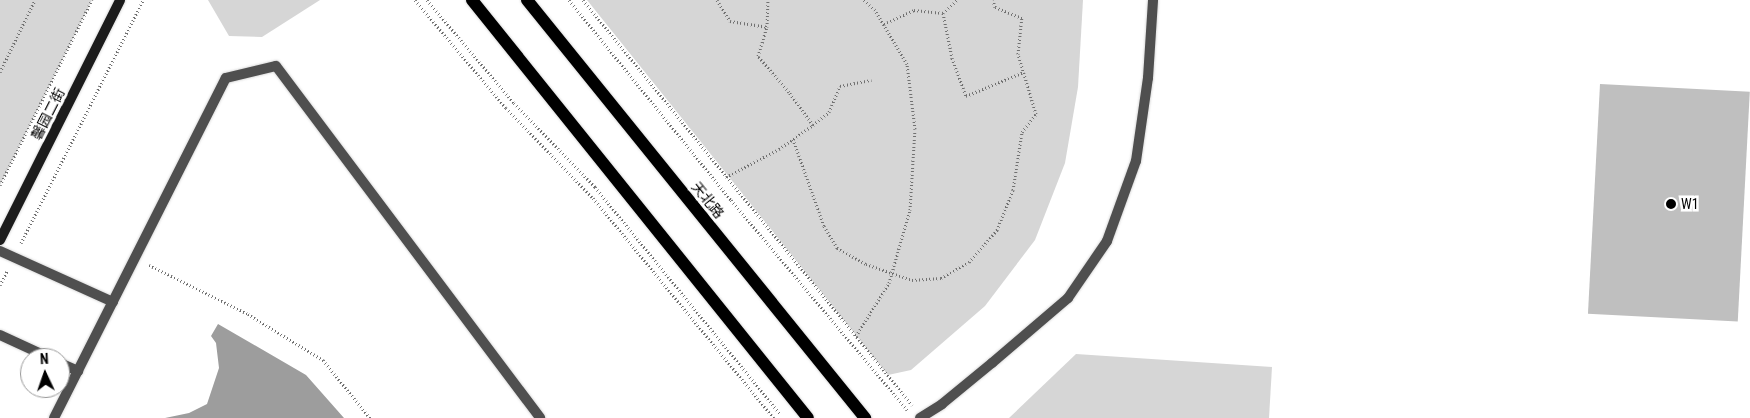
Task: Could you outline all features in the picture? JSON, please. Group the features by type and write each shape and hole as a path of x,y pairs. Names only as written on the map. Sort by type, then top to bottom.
{"main road":[{"path":"472,0 808,418"},
{"name":"天北路","path":"527,0 866,418"}],"street":[{"name":"馨园二街","path":"0,240 120,0"},
{"path":"921,418 942,404 1068,298 1107,241 1136,161 1148,78 1153,0"},
{"path":"54,418 226,78 276,66 540,418"},
{"path":"0,251 113,302"},
{"path":"0,335 28,348"},
{"path":"70,367 78,371"}],"path":[{"path":"0,72 35,0"},
{"path":"0,185 92,0"},
{"path":"0,285 143,0"},
{"path":"415,0 506,108 593,198 774,418"},
{"path":"427,0 514,103 595,187 783,418"},
{"path":"569,0 731,200 908,411"},
{"path":"583,0 921,418"},
{"path":"717,0 730,21 767,27"},
{"path":"768,0 767,27 758,56 789,92 813,125"},
{"path":"856,336 890,283 910,210 915,130 907,64 875,10 864,0"},
{"path":"884,24 914,10 942,13 957,0"},
{"path":"793,139 824,226 837,248 866,264 912,280 941,278 969,262 997,230 1013,190 1022,132 1036,114 1018,54 1022,18 995,7 993,0"},
{"path":"942,13 952,58 966,96 1024,72"},
{"path":"726,177 793,139 813,125 829,112 840,86 871,80"},
{"path":"135,259 248,314 323,360 370,418"}],"shaded area":[{"path":"0,0 92,0 0,185"},
{"path":"208,0 320,0 262,37 229,36"},
{"path":"587,0 1083,0 1078,87 1065,163 1035,240 985,306 911,370 888,375"},
{"path":"218,324 306,375 344,418 165,418 189,413 207,404 219,368 216,343 211,336"},
{"path":"1076,354 1272,367 1269,418 1009,418"}],"building":[{"name":"W1","path":"1600,84 1750,92 1738,322 1588,314"}],"place":[{"name":"W1","path":"1671,204"}]}
